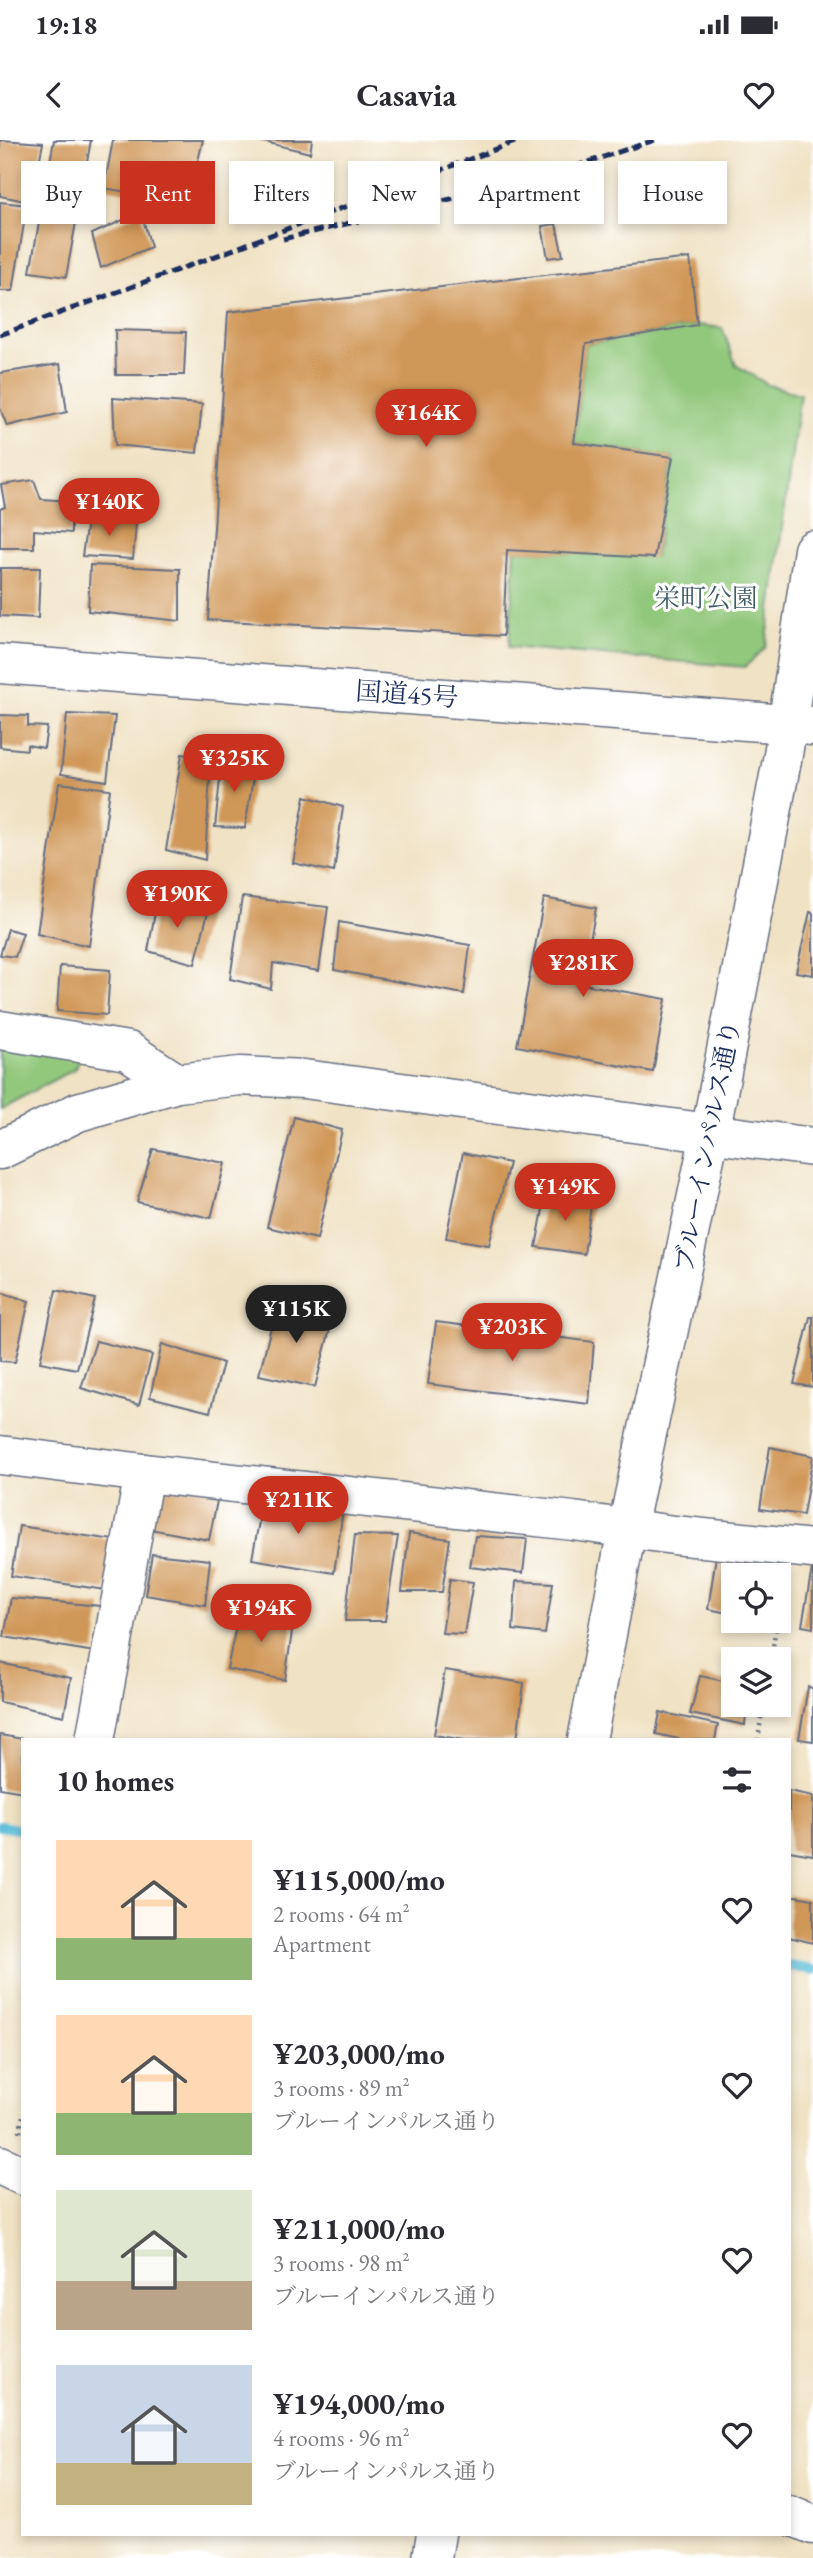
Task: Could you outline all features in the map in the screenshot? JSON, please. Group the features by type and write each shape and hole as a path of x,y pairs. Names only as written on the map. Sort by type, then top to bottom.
{"main road":[{"name":"ブルーインパルス通り","path":"587,1738 627,1529 710,1133 800,724 813,550"},
{"name":"国道45号","path":"0,664 800,724"},
{"path":"0,1030 128,1051 177,1083"},
{"path":"0,1150 78,1112 177,1083 240,1076 304,1079 813,1147"},
{"path":"0,1455 813,1549"},
{"path":"95,1738 144,1473"},
{"path":"0,2165 21,2175"},
{"path":"791,2516 813,2525"},
{"path":"432,2558 436,2536"}],"path":[{"path":"758,1738 762,1717"}],"green space":[{"name":"栄町公園","path":"697,325 722,328 736,365 768,385 800,394 766,647 745,667 509,647 515,550 655,557 673,457 574,443 586,344"},
{"path":"0,1049 83,1050 74,1069 0,1109"}],"building":[{"path":"0,140 43,143 39,161 21,161 21,200 0,196"},
{"path":"54,140 91,140 87,161 50,161"},
{"path":"113,140 203,140 198,161 120,161 120,191 106,188"},
{"path":"256,140 312,140 310,153"},
{"path":"0,202 21,204 21,224 24,224 13,291 0,291"},
{"path":"120,221 120,224 144,224 151,247 101,268 92,234"},
{"path":"39,224 76,224 66,277 30,272"},
{"path":"556,224 563,256 548,258 542,226"},
{"path":"690,258 697,325 586,344 574,443 673,457 654,558 507,550 503,636 208,620 228,312"},
{"path":"115,330 186,332 184,375 116,375"},
{"path":"60,364 67,412 7,426 0,408 0,373"},
{"path":"113,398 202,404 197,453 115,445"},
{"path":"34,480 41,499 71,501 71,533 34,530 34,548 0,548 0,509 5,507 1,485"},
{"path":"88,515 136,523 133,559 82,556"},
{"path":"90,565 180,569 180,621 88,611"},
{"path":"0,568 40,568 38,618 0,616"},
{"path":"67,714 115,716 107,781 61,774"},
{"path":"0,715 28,716 28,726 47,727 44,748 27,745 27,750 0,747"},
{"path":"182,754 211,758 205,860 166,850"},
{"path":"222,760 255,765 245,828 215,827"},
{"path":"59,783 110,789 89,946 37,934"},
{"path":"305,796 343,807 334,872 293,863"},
{"path":"158,896 208,912 195,964 148,951"},
{"path":"242,897 328,907 319,971 273,963 271,989 230,979"},
{"path":"544,898 596,908 582,984 666,999 653,1072 517,1046"},
{"path":"810,912 813,913 813,975 796,972"},
{"path":"339,922 470,945 464,994 334,970"},
{"path":"8,929 23,933 15,957 0,955"},
{"path":"60,966 110,970 107,1015 57,1011"},
{"path":"294,1117 342,1130 317,1239 267,1227"},
{"path":"153,1149 225,1163 211,1218 137,1202"},
{"path":"463,1153 509,1163 489,1245 446,1238"},
{"path":"546,1193 592,1199 584,1254 536,1247"},
{"path":"56,1290 95,1299 77,1369 40,1362"},
{"path":"0,1292 29,1301 15,1362 0,1361"},
{"path":"277,1303 334,1314 315,1387 259,1375"},
{"path":"810,1317 813,1317 813,1387 794,1384"},
{"path":"436,1322 594,1342 589,1404 428,1384"},
{"path":"96,1341 152,1355 139,1405 81,1388"},
{"path":"162,1344 223,1363 210,1412 150,1397"},
{"path":"770,1447 813,1456 803,1515 760,1509"},
{"path":"155,1482 219,1491 209,1540 150,1529"},
{"path":"263,1500 343,1510 334,1573 252,1559"},
{"path":"19,1526 114,1540 106,1590 11,1576"},
{"path":"409,1533 450,1539 442,1592 402,1592"},
{"path":"355,1535 398,1536 385,1621 345,1621"},
{"path":"475,1536 527,1539 523,1573 470,1567"},
{"path":"152,1554 210,1560 205,1605 145,1595"},
{"path":"716,1556 764,1563 721,1563 721,1612 708,1609"},
{"path":"813,1568 813,1628 802,1626"},
{"path":"450,1579 473,1582 464,1634 442,1633"},
{"path":"516,1581 553,1583 545,1634 513,1630"},
{"path":"11,1598 101,1606 95,1652 4,1637"},
{"path":"240,1607 294,1618 285,1680 227,1669"},
{"path":"0,1663 71,1678 64,1716 0,1702"},
{"path":"445,1670 524,1683 517,1738 453,1738 434,1735"},
{"path":"700,1676 721,1680 721,1717 746,1717 745,1725 690,1714"},
{"path":"808,1687 813,1688 813,1741 799,1739"},
{"path":"660,1712 718,1725 715,1738 674,1738 656,1734"},
{"path":"0,1735 21,1739 21,1792 0,1788"},
{"path":"791,1791 813,1796 813,1855 791,1851"},
{"path":"791,1895 813,1899 813,1943 791,1938"}],"waterway":[{"path":"0,1826 21,1830"},
{"path":"791,1966 813,1970"}],"railway":[{"path":"0,335 520,140"},
{"path":"283,239 543,177 655,140"}]}
